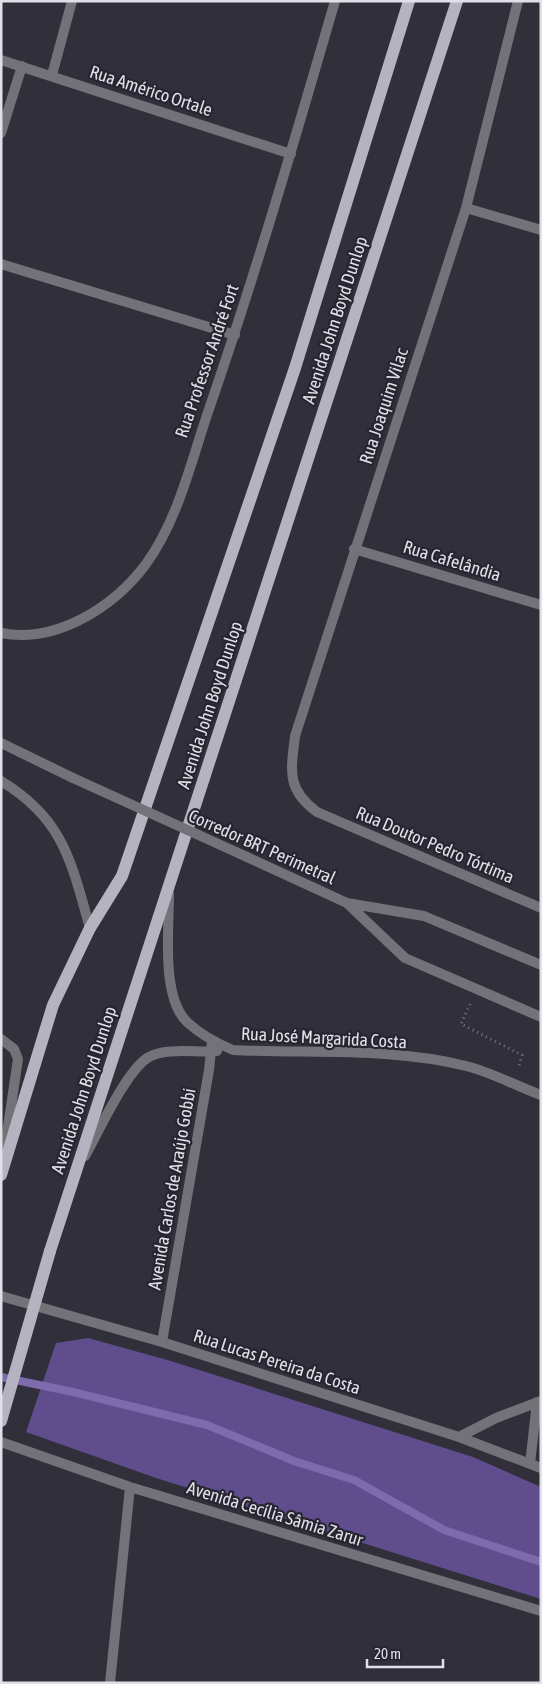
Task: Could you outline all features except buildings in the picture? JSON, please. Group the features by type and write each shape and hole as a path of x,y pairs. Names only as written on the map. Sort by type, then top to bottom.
{"main road":[{"name":"Avenida John Boyd Dunlop","path":"1,1174 53,1005 90,928 122,876 295,368 409,1"},
{"name":"Avenida John Boyd Dunlop","path":"1,1421 50,1250 457,1"}],"street":[{"path":"52,75 72,1"},
{"name":"Rua Professor André Fort","path":"1,634 18,637 46,633 76,623 112,598 146,564 171,518 235,335 291,154 335,1"},
{"name":"Rua Joaquim Vilac","path":"317,812 304,802 293,786 291,772 295,736 466,208 518,1"},
{"name":"Rua Américo Ortale","path":"1,60 291,154"},
{"path":"1,133 22,66"},
{"path":"466,208 541,230"},
{"path":"1,264 235,335"},
{"name":"Rua Cafelândia","path":"354,549 541,605"},
{"name":"Corredor BRT Perimetral","path":"1,743 73,778 347,903 424,916 541,965"},
{"path":"1,781 19,792 57,832 70,860 90,928"},
{"name":"Rua Doutor Pedro Tórtima","path":"317,812 541,908"},
{"name":"Rua José Margarida Costa","path":"169,888 170,986 177,1008 186,1021 212,1041 233,1050 375,1053 466,1066 541,1095"},
{"name":"Corredor BRT Perimetral","path":"347,903 405,958 541,1017"},
{"path":"1,1039 14,1048 18,1059 1,1174"},
{"name":"Avenida Carlos de Araújo Gobbi","path":"162,1342 212,1041"},
{"path":"74,1177 132,1073 149,1056 172,1052 233,1050"},
{"name":"Rua Lucas Pereira da Costa","path":"1,1296 162,1342 459,1437 541,1468"},
{"path":"459,1437 496,1418 539,1402 530,1464"},
{"name":"Avenida Cecília Sâmia Zarur","path":"1,1442 130,1487 541,1611"},
{"path":"110,1683 130,1487"}],"path":[{"path":"461,1024 522,1055"}],"shaded area":[{"path":"88,1338 171,1361 473,1457 541,1487 541,1599 156,1478 26,1432 56,1343"}],"waterway":[{"path":"1,1377 73,1392 207,1425 294,1461 354,1480 444,1530 541,1562"}]}
